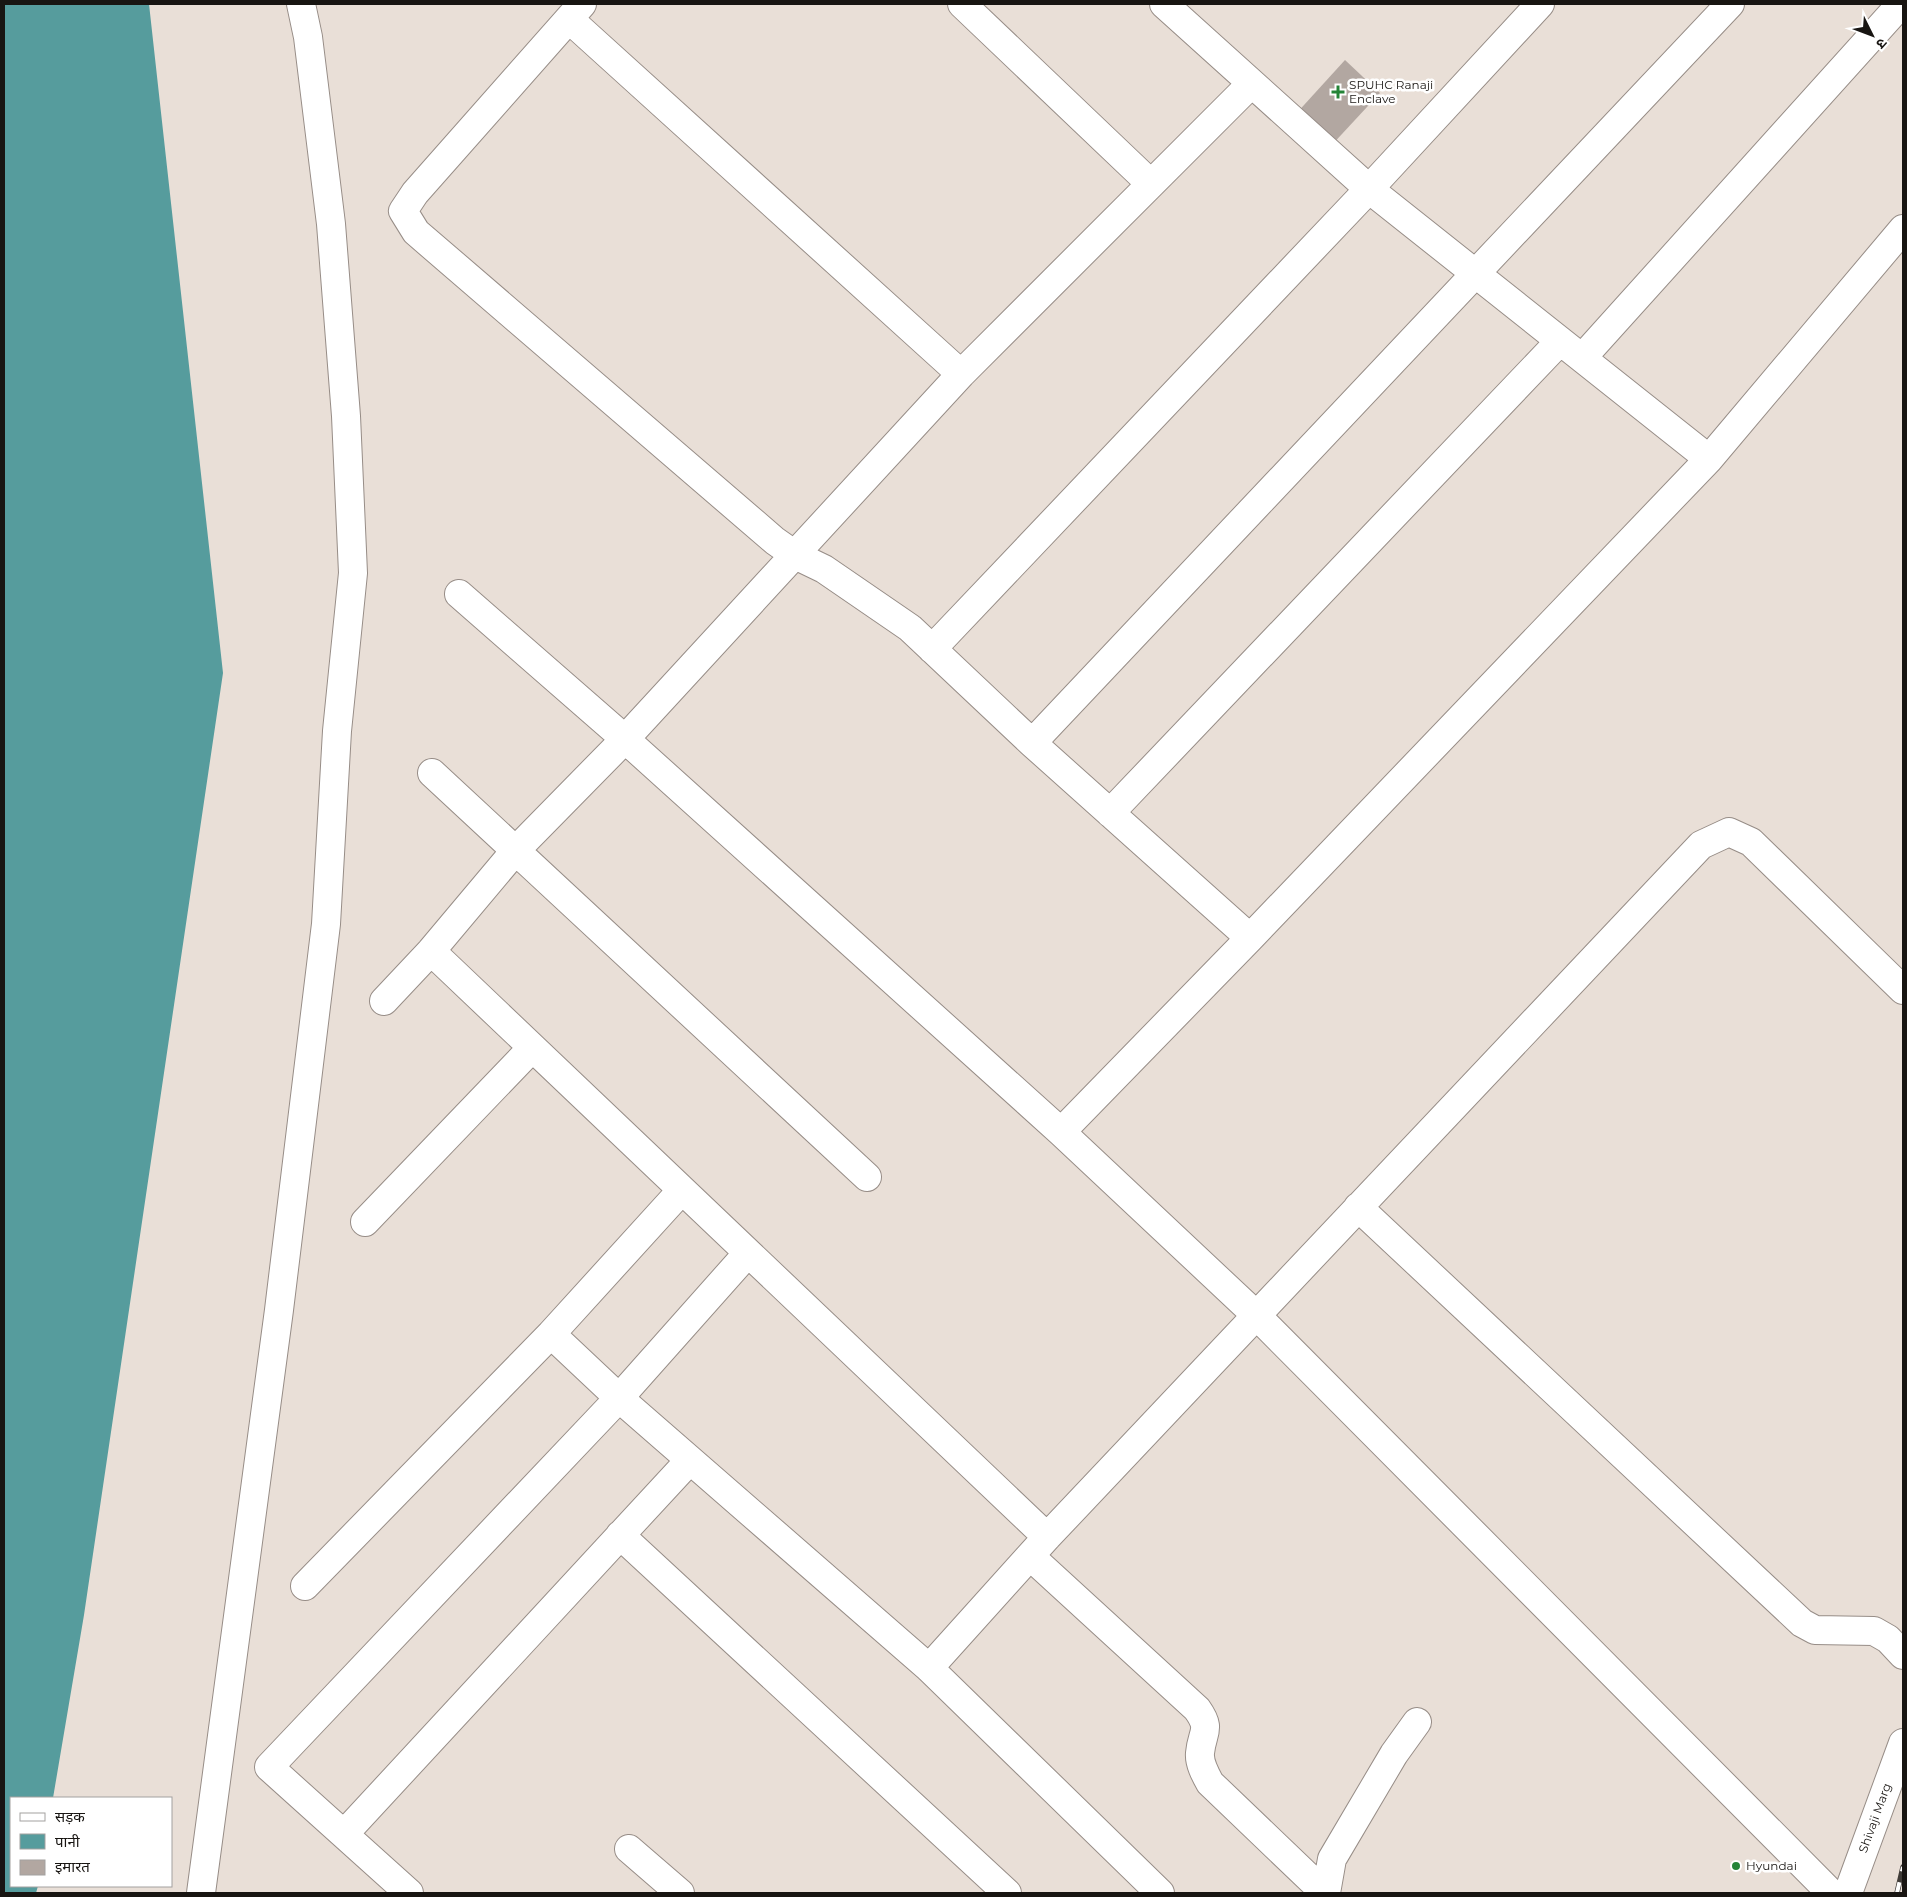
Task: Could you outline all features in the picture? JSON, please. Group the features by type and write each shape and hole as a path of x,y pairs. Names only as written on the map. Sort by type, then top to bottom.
{"street":[{"path":"201,1893 279,1310 326,924 337,731 353,573 346,416 332,224 308,37 301,4"},
{"path":"962,4 1151,184"},
{"path":"1164,4 1250,84 1369,189 1709,459"},
{"path":"932,649 1369,189 1540,4"},
{"path":"1032,743 1474,272 1730,4"},
{"path":"1582,358 1901,4"},
{"path":"962,374 576,11 415,192 404,211 416,232 775,541 795,555 824,569 910,628 1032,743 1250,938"},
{"path":"384,1001 431,950 515,851 624,739 962,374 1250,84"},
{"path":"1061,1132 1250,938 1709,459 1903,229"},
{"path":"1110,812 1560,341"},
{"path":"460,594 1061,1132 1256,1315 1831,1893"},
{"path":"432,773 867,1177"},
{"path":"929,1668 1038,1547 1701,845 1729,832 1751,842 1903,990"},
{"path":"431,950 747,1254 1196,1708 1205,1720 1206,1732 1200,1753 1203,1770 1210,1783 1326,1893"},
{"path":"364,1222 532,1048"},
{"path":"305,1586 551,1334 681,1191"},
{"path":"1358,1207 1802,1623 1816,1630 1874,1631 1888,1639 1903,1654"},
{"path":"410,1893 269,1767 619,1398 747,1254"},
{"path":"551,1334 619,1398 929,1668 1160,1893"},
{"path":"345,1833 690,1460"},
{"path":"620,1535 1007,1893"},
{"path":"1326,1893 1332,1858 1394,1754 1417,1722"},
{"name":"Shivaji Marg","path":"1848,1893 1903,1743"},
{"path":"629,1849 680,1893"}],"water":[{"path":"4,4 149,4 223,673 84,1615 53,1797 10,1797 10,1887 38,1887 36,1893 4,1893"}],"building":[{"path":"1345,60 1380,93 1329,148 1294,116"}],"railway":[{"path":"1897,1893 1903,1867"}],"place":[{"name":"SPUHC Ranaji Enclave","path":"1338,92"},
{"name":"Hyundai","path":"1736,1866"}]}
